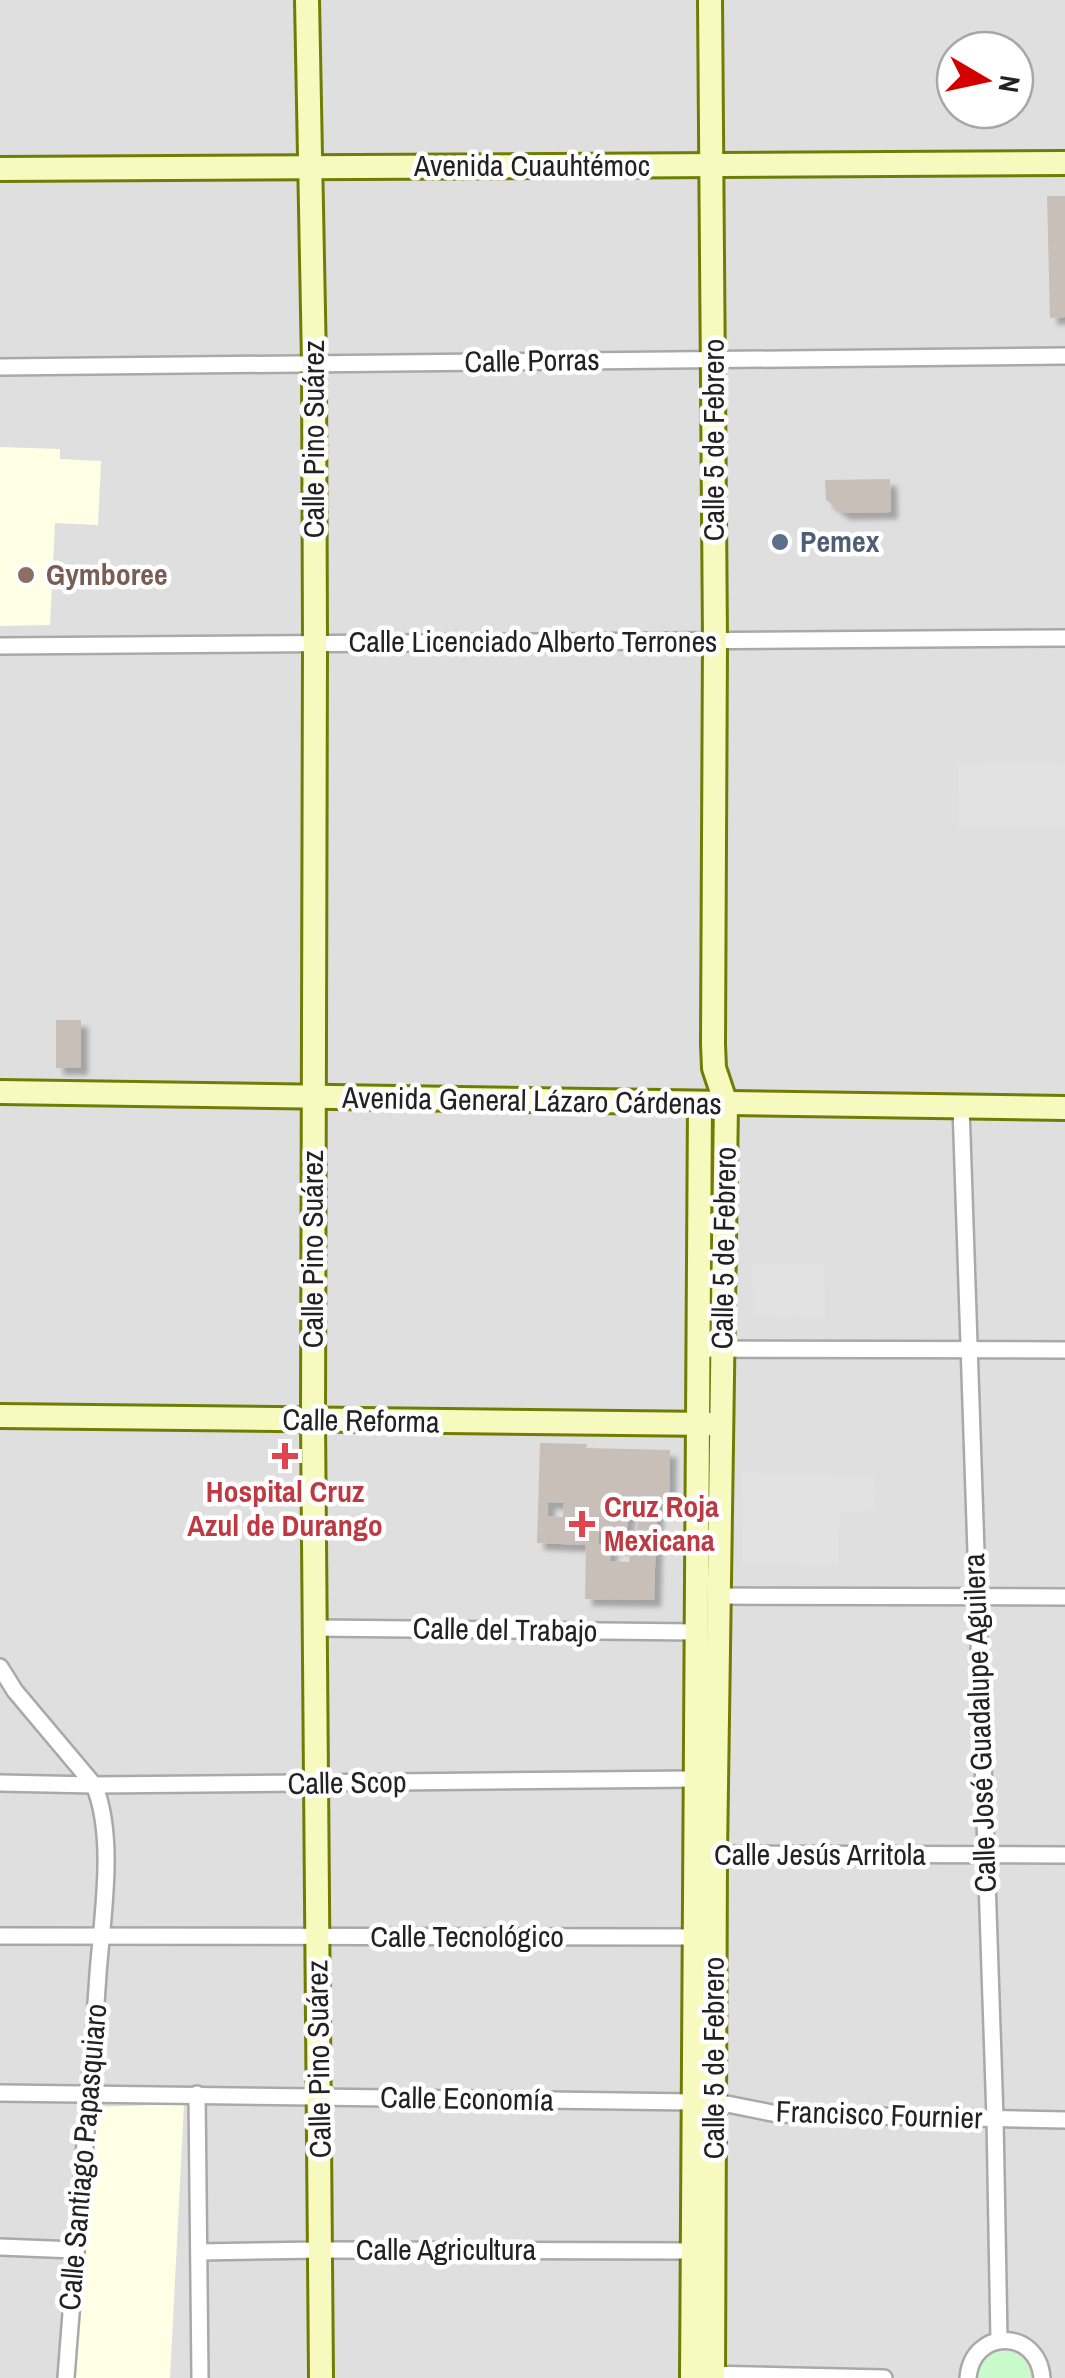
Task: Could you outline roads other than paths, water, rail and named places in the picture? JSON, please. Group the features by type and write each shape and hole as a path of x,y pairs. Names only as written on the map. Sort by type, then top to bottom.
{"street":[{"name":"Calle Pino Suárez","path":"306,0 316,644 313,1420 321,2378"},
{"name":"Calle 5 de Febrero","path":"702,2376 693,2251 703,2102 694,1937 705,1854 694,1780 696,1632 709,1424 723,1349 726,1104 714,1068 713,1044 715,641 710,0"},
{"name":"Avenida Cuauhtémoc","path":"0,169 1065,163"},
{"name":"Calle Porras","path":"0,368 1065,356"},
{"name":"Calle Licenciado Alberto Terrones","path":"0,646 1065,638"},
{"name":"Avenida General Lázaro Cárdenas","path":"0,1092 1065,1108"},
{"name":"Calle 5 de Febrero","path":"700,1104 698,1349 709,1424 718,1596 705,1854 702,2376"},
{"name":"Calle José Guadalupe Aguilera","path":"961,1106 999,2340"},
{"path":"698,1349 1065,1350"},
{"name":"Calle Reforma","path":"0,1416 709,1424"},
{"path":"718,1596 1065,1597"},
{"name":"Calle del Trabajo","path":"314,1628 696,1632"},
{"path":"0,1667 15,1691 94,1785"},
{"name":"Calle Scop","path":"0,1783 694,1780"},
{"name":"Calle Santiago Papasquiaro","path":"66,2378 101,1936 105,1840 101,1801 94,1785"},
{"name":"Calle Jesús Arritola","path":"705,1854 1065,1855"},
{"name":"Calle Tecnológico","path":"0,1936 694,1937"},
{"name":"Calle Economía","path":"0,2093 703,2102"},
{"path":"198,2094 200,2378"},
{"name":"Francisco Fournier","path":"703,2102 778,2114 1065,2120"},
{"path":"0,2247 75,2250"},
{"name":"Calle Agricultura","path":"199,2252 693,2251"},
{"path":"968,2378 976,2354 999,2340 1021,2343 1030,2350 1041,2368 1042,2378"},
{"path":"702,2376 884,2378"}],"place":[{"name":"Pemex","path":"780,542"},
{"name":"Gymboree","path":"26,575"},
{"name":"Hospital Cruz Azul de Durango","path":"285,1456"},
{"name":"Cruz Roja Mexicana","path":"582,1524"}]}
